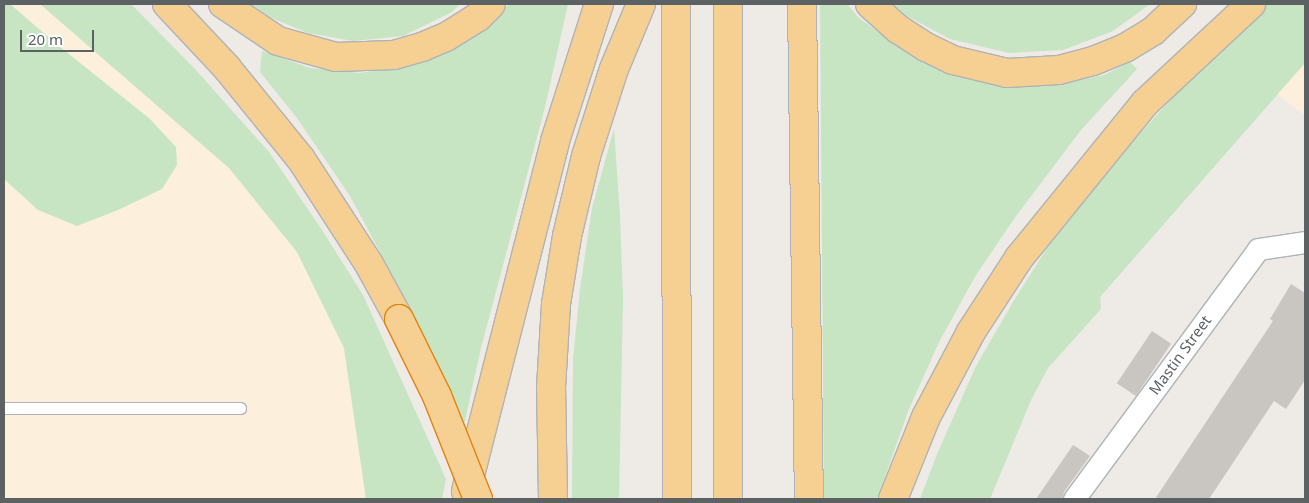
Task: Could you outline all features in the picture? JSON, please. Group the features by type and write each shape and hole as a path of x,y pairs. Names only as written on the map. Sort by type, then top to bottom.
{"highway":[{"path":"167,4 227,68 301,159 369,264 437,396 478,499"},
{"path":"222,4 278,41 336,58 366,58 394,55 446,37 478,17 491,4"},
{"path":"464,499 555,141 599,4"},
{"path":"553,499 551,388 556,304 567,236 591,138 614,69 641,4"},
{"path":"676,4 677,499"},
{"path":"728,4 728,499"},
{"path":"802,4 809,499"},
{"path":"870,4 898,29 926,47 953,60 1007,73 1035,73 1060,70 1093,61 1125,48 1153,31 1182,4"},
{"path":"893,499 926,417 971,332 1020,258 1145,103 1251,4"}],"street":[{"name":"Mastin Street","path":"1074,499 1258,249 1305,242"}],"lane":[{"path":"4,408 240,408"}],"shaded area":[{"path":"4,4 40,4 229,168 297,252 344,348 366,499 4,499"},
{"path":"1305,63 1305,115 1277,94"}],"green space":[{"path":"4,4 10,4 150,119 176,147 177,165 162,189 118,210 77,226 38,210 4,179"},
{"path":"40,4 131,4 195,69 269,152 363,295 446,479 442,499 366,499 344,348 297,252 229,168"},
{"path":"251,4 460,4 452,12 403,36 353,41 308,33 272,18"},
{"path":"509,4 568,4 545,107 481,348 464,425 400,289 350,196 297,118 260,72 262,51 310,68 360,73 425,62 464,42 495,20"},
{"path":"820,4 847,4 858,17 901,49 942,69 1030,85 1074,81 1104,75 1130,62 1137,69 1081,130 1016,216 976,275 939,342 909,409 877,499 824,499"},
{"path":"894,4 1150,4 1113,31 1063,50 1009,53 950,39 905,15"},
{"path":"1266,4 1305,4 1305,63 1100,297 1101,309 1048,368 1031,400 990,499 920,499 938,452 976,366 1049,245 1106,171 1185,84"},
{"path":"614,129 623,298 619,499 572,499 573,360 580,289 592,208"}],"building":[{"path":"1291,284 1305,293 1305,380 1286,409 1274,401 1209,499 1155,499 1273,321 1270,319"},
{"path":"1152,331 1171,344 1136,396 1117,383"},
{"path":"1073,445 1090,456 1064,492 1062,499 1036,499"}]}
